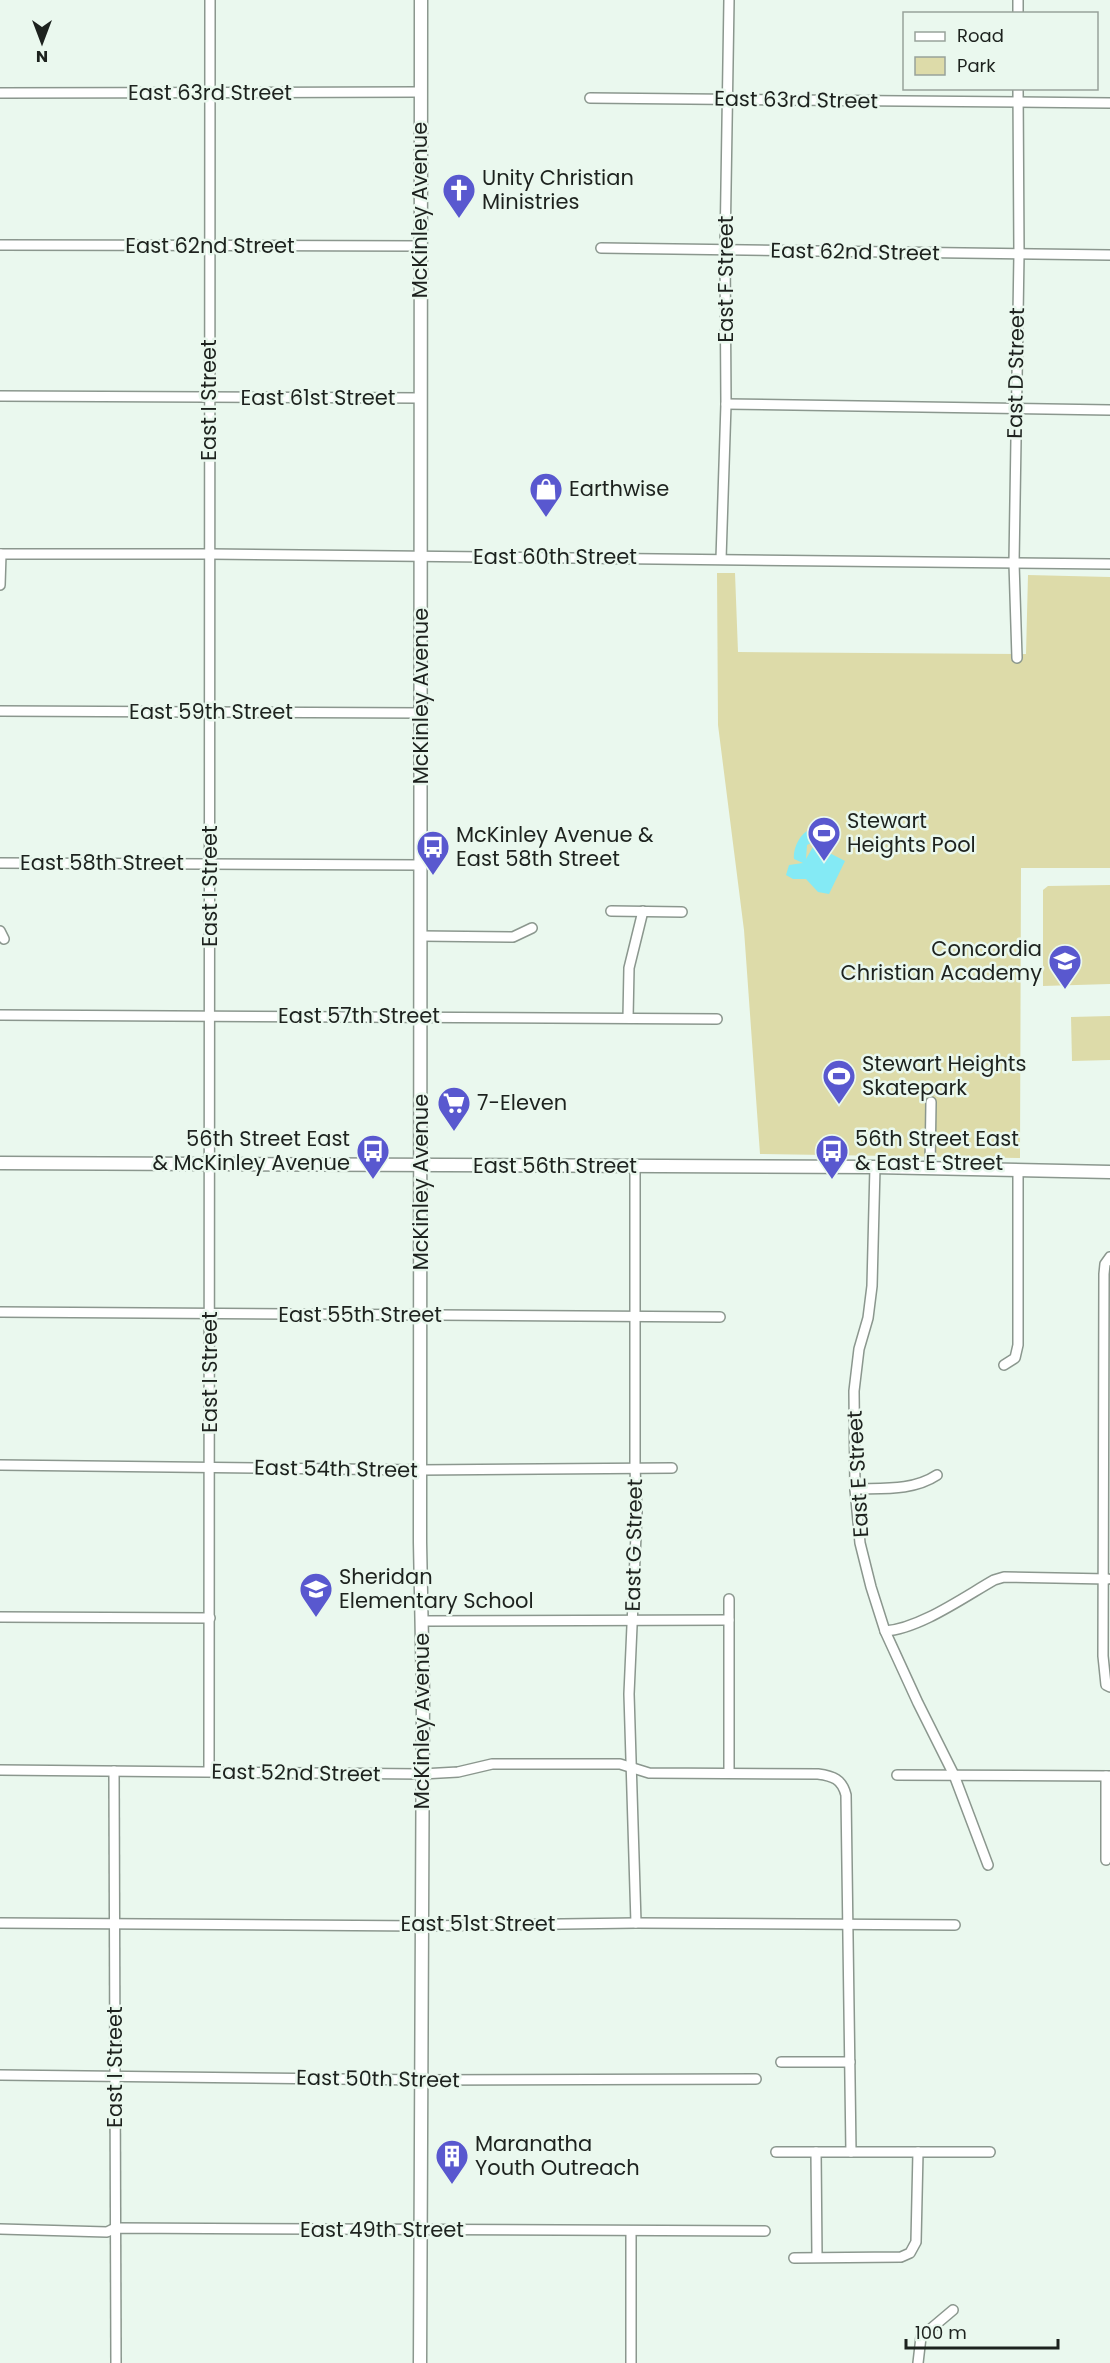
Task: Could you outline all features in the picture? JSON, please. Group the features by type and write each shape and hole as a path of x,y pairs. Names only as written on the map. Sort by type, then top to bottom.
{"main road":[{"name":"McKinley Avenue","path":"420,2363 423,1621 420,1470 421,0"},
{"name":"East 56th Street","path":"0,1163 875,1167 1110,1172"}],"street":[{"name":"East I Street","path":"209,1771 211,1467 209,1315 210,0"},
{"name":"East F Street","path":"721,559 726,404 725,250 729,0"},
{"name":"East D Street","path":"1017,658 1014,562 1019,254 1018,90"},
{"name":"East 63rd Street","path":"0,93 420,92"},
{"name":"East 63rd Street","path":"590,98 1110,103"},
{"name":"East 62nd Street","path":"0,245 421,246"},
{"name":"East 62nd Street","path":"601,248 1110,255"},
{"name":"East 61st Street","path":"0,396 420,398"},
{"path":"726,404 1110,410"},
{"path":"0,585 1,554"},
{"name":"East 60th Street","path":"1,554 210,554 1110,564"},
{"name":"East 59th Street","path":"0,711 422,713"},
{"name":"East 58th Street","path":"0,863 420,865"},
{"path":"611,911 682,912"},
{"path":"628,1018 629,968 642,912"},
{"path":"421,936 513,937 532,928"},
{"name":"East 57th Street","path":"0,1015 717,1019"},
{"path":"930,1168 931,1102"},
{"name":"East G Street","path":"635,1167 634,1317 637,1512 629,1694 636,1923"},
{"name":"East E Street","path":"875,1167 872,1286 868,1318 859,1349 854,1391 855,1489 864,1562 885,1631 913,1694 954,1775 988,1865"},
{"path":"1004,1365 1015,1358 1018,1339 1018,1170"},
{"path":"1108,1259 1104,1274 1107,1579 1103,1656 1108,1686"},
{"name":"East 55th Street","path":"0,1312 720,1317"},
{"name":"East 54th Street","path":"0,1465 420,1470 672,1468"},
{"path":"855,1489 909,1486 937,1475"},
{"path":"885,1631 894,1630 934,1614 999,1578 1018,1576 1107,1579"},
{"path":"729,1599 729,1773"},
{"path":"0,1617 210,1618"},
{"path":"423,1621 729,1620"},
{"name":"East 52nd Street","path":"0,1770 422,1774 458,1772 492,1764 620,1764 649,1773 818,1774 840,1781 846,1794 848,1923"},
{"name":"East I Street","path":"114,1771 116,2363"},
{"path":"897,1775 1108,1776 1106,1860"},
{"name":"East 51st Street","path":"0,1923 422,1926 636,1923 955,1924"},
{"path":"848,1923 851,2152"},
{"path":"781,2062 850,2062"},
{"name":"East 50th Street","path":"0,2075 422,2080 756,2079"},
{"path":"776,2152 990,2152"},
{"path":"816,2152 817,2258"},
{"path":"794,2258 901,2257 912,2251 915,2242 918,2152"},
{"name":"East 49th Street","path":"0,2229 107,2232 115,2228 765,2231"},
{"path":"631,2363 632,2231"},
{"path":"918,2363 921,2337 953,2310"}],"green space":[{"path":"717,573 735,573 738,652 1026,654 1028,575 1110,577 1110,868 1021,868 1020,1158 760,1154 744,930 718,725"},
{"path":"1110,885 1110,984 1043,986 1043,890 1048,886"},
{"path":"1110,1016 1110,1060 1072,1061 1071,1017"}],"water":[{"name":"Stewart Heights Pool","path":"811,829 816,831 818,836 817,840 807,845 806,859 814,845 845,861 829,894 818,892 806,879 793,879 786,875 789,865 803,863 794,859 795,850 801,837"}],"place":[{"name":"Unity Christian Ministries","path":"459,219"},
{"name":"Earthwise","path":"546,518"},
{"name":"Stewart Heights Pool","path":"824,862"},
{"name":"McKinley Avenue & East 58th Street","path":"433,876"},
{"name":"Concordia Christian Academy","path":"1065,990"},
{"name":"Stewart Heights Skatepark","path":"839,1105"},
{"name":"7-Eleven","path":"454,1132"},
{"name":"56th Street East & McKinley Avenue","path":"373,1180"},
{"name":"56th Street East & East E Street","path":"832,1180"},
{"name":"Sheridan Elementary School","path":"316,1618"},
{"name":"Maranatha Youth Outreach","path":"452,2185"}]}
